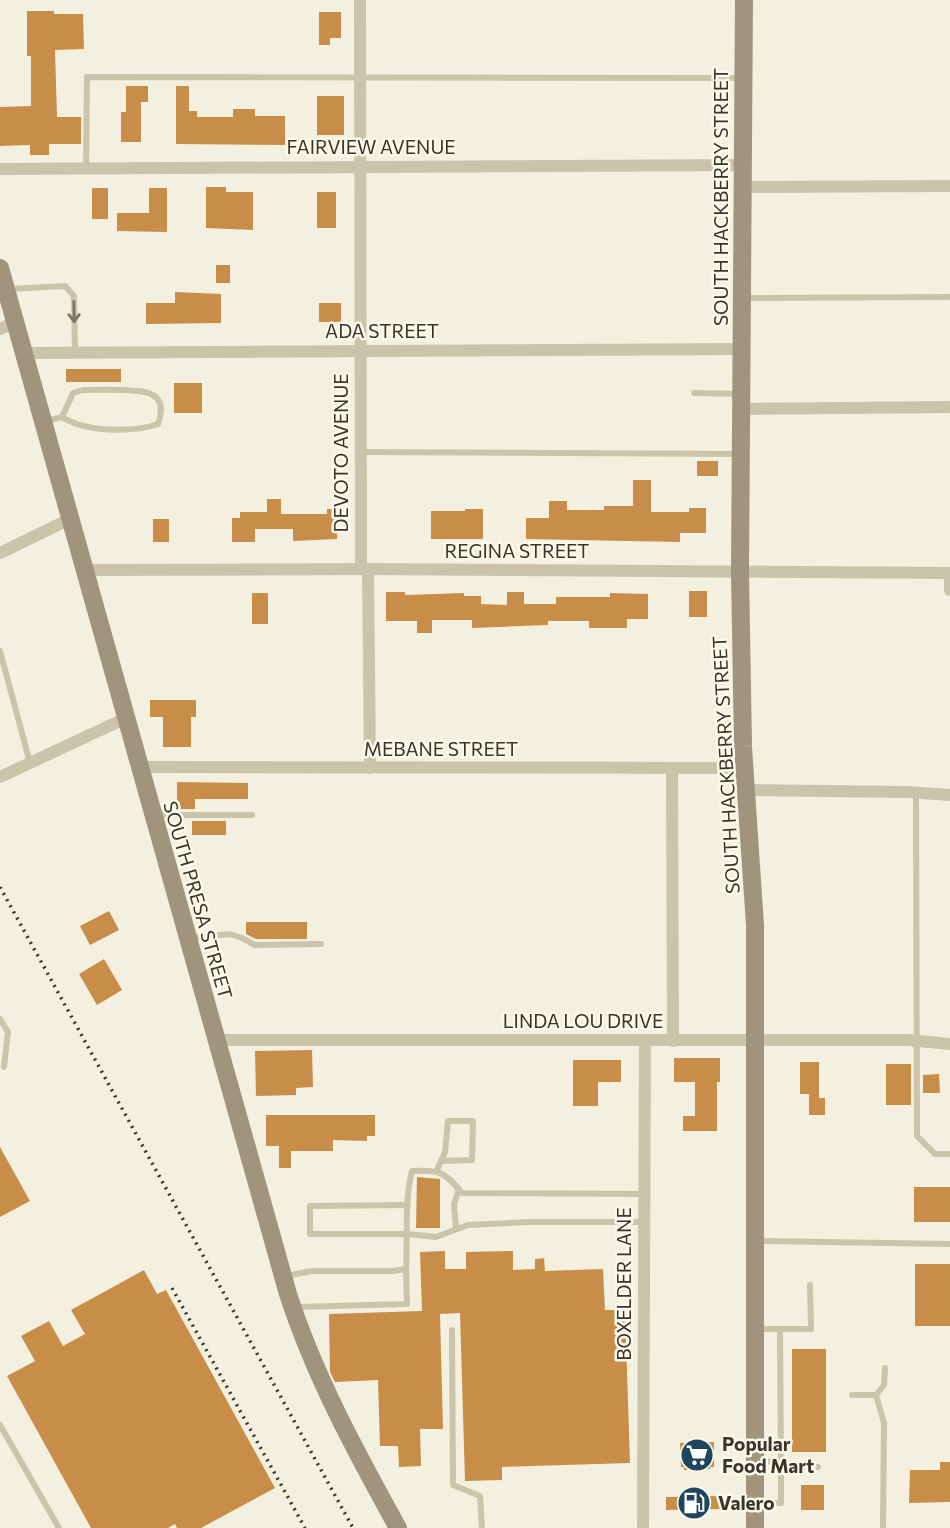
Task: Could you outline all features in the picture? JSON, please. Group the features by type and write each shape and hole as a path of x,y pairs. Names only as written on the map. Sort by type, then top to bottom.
{"main road":[{"name":"SOUTH HACKBERRY STREET","path":"744,0 740,572 744,768 755,925 755,1528"},
{"name":"SOUTH PRESA STREET","path":"0,268 6,289 7,326 23,353 292,1307 319,1377 398,1528"}],"street":[{"name":"DEVOTO AVENUE","path":"360,0 360,453 370,768"},
{"name":"FAIRVIEW AVENUE","path":"0,169 743,165"},
{"path":"743,187 950,186"},
{"name":"ADA STREET","path":"23,353 742,349"},
{"path":"741,402 950,407"},
{"path":"0,553 70,519"},
{"name":"REGINA STREET","path":"84,570 950,573"},
{"path":"950,573 950,590"},
{"path":"0,776 126,718"},
{"name":"MEBANE STREET","path":"139,767 744,768"},
{"path":"672,768 673,1041"},
{"path":"745,790 916,792 950,795"},
{"name":"LINDA LOU DRIVE","path":"216,1040 917,1040 950,1044"},
{"name":"BOXELDER LANE","path":"643,1528 645,1041"}],"lane":[{"path":"86,168 87,77 743,78"},
{"path":"6,289 65,286 74,296 75,352"},
{"path":"742,298 950,297"},
{"path":"43,422 62,417 74,425 86,428 147,428 158,424 162,413 159,401 151,393 83,390 74,393 62,417"},
{"path":"694,393 741,402"},
{"path":"360,453 740,454"},
{"path":"0,651 30,763"},
{"path":"916,792 917,1136 935,1154 950,1154"},
{"path":"152,815 252,815"},
{"path":"187,939 230,934 255,945 321,943"},
{"path":"0,1020 8,1032 4,1067"},
{"path":"437,1170 442,1161 448,1121 473,1121 472,1160 442,1161"},
{"path":"292,1307 407,1304 407,1190 412,1171 437,1170 462,1193 644,1194"},
{"path":"457,1229 454,1204 459,1189"},
{"path":"408,1205 310,1206 310,1234 408,1234 436,1237 468,1225 644,1222"},
{"path":"755,1241 950,1244"},
{"path":"283,1276 312,1271 393,1272 406,1269"},
{"path":"755,1329 811,1329 810,1285"},
{"path":"452,1329 453,1485 480,1496 482,1528"},
{"path":"755,1503 781,1503 780,1329"},
{"path":"876,1395 884,1385 885,1368"},
{"path":"852,1395 876,1395"},
{"path":"876,1395 884,1423 883,1528"},
{"path":"0,1425 57,1527"},
{"path":"755,1461 781,1462 794,1467 818,1466"}],"building":[{"path":"27,11 83,14 84,49 55,50 57,117 81,117 81,144 49,144 49,155 30,155 30,145 0,146 0,107 31,106 31,56 27,56"},
{"path":"319,12 341,12 341,38 330,38 330,45 319,45"},
{"path":"126,86 148,86 148,102 141,102 141,142 121,142 121,112 126,112"},
{"path":"176,86 189,86 189,111 197,111 197,117 233,117 233,109 255,109 255,116 285,116 285,145 176,144"},
{"path":"317,96 344,96 344,135 317,135"},
{"path":"206,187 226,187 226,192 253,192 253,230 206,228"},
{"path":"92,188 108,188 108,219 92,219"},
{"path":"149,188 167,188 167,232 117,231 117,213 149,213"},
{"path":"317,192 336,192 336,228 317,228"},
{"path":"216,265 230,265 230,283 216,283"},
{"path":"175,292 221,294 221,323 146,324 146,303 175,303"},
{"path":"319,303 341,303 341,322 319,322"},
{"path":"66,369 121,369 121,382 66,382"},
{"path":"174,383 202,383 202,413 174,413"},
{"path":"697,461 718,461 718,476 697,476"},
{"path":"633,480 651,480 651,512 689,512 689,508 706,508 706,533 680,533 680,542 526,539 526,518 549,518 549,501 567,501 567,510 604,510 604,506 633,506"},
{"path":"267,499 281,499 281,514 327,514 327,509 337,509 337,539 293,541 293,529 255,529 255,542 232,542 232,518 240,518 240,512 267,512"},
{"path":"483,509 483,539 431,539 431,511"},
{"path":"153,519 169,519 169,542 153,542"},
{"path":"689,591 707,591 707,617 689,617"},
{"path":"386,592 405,592 405,595 464,593 464,596 481,596 481,604 507,605 507,592 524,592 524,604 556,604 556,597 610,597 610,593 648,594 648,619 627,619 627,628 589,628 589,621 548,621 548,625 472,628 472,620 432,620 432,633 417,633 417,621 386,621"},
{"path":"252,593 268,593 268,624 252,624"},
{"path":"150,700 196,700 196,717 191,717 191,747 163,747 163,717 150,717"},
{"path":"177,782 248,783 248,799 195,799 195,809 177,809"},
{"path":"192,821 226,821 226,835 192,835"},
{"path":"109,911 119,930 90,945 80,926"},
{"path":"246,922 307,922 307,939 256,939 246,934"},
{"path":"104,959 122,990 97,1005 79,974"},
{"path":"312,1050 313,1087 296,1088 296,1095 256,1096 255,1051"},
{"path":"674,1058 720,1058 717,1131 683,1131 683,1116 695,1116 695,1082 674,1082"},
{"path":"573,1060 621,1060 621,1082 598,1082 598,1106 573,1106"},
{"path":"800,1062 819,1062 819,1098 825,1098 825,1115 809,1115 809,1094 800,1094"},
{"path":"886,1064 911,1064 911,1105 886,1105"},
{"path":"939,1074 940,1093 923,1093 923,1075"},
{"path":"266,1115 375,1115 375,1136 367,1136 367,1141 333,1140 333,1151 291,1151 291,1168 279,1168 279,1146 266,1146"},
{"path":"0,1147 30,1201 0,1217"},
{"path":"417,1177 440,1179 440,1228 416,1228"},
{"path":"914,1187 950,1187 950,1222 914,1222"},
{"path":"445,1251 445,1269 466,1269 466,1252 513,1251 513,1270 535,1269 535,1259 544,1258 545,1271 603,1269 605,1310 625,1310 630,1463 502,1467 502,1480 465,1481 460,1313 440,1314 443,1429 420,1429 421,1466 399,1467 398,1446 380,1446 378,1380 335,1382 330,1372 329,1314 422,1311 420,1252"},
{"path":"915,1264 950,1264 950,1326 915,1326"},
{"path":"144,1270 157,1294 166,1290 275,1488 201,1528 177,1528 175,1524 168,1528 91,1528 7,1376 35,1361 21,1336 49,1321 63,1346 85,1334 71,1310"},
{"path":"792,1349 826,1349 826,1452 792,1452"},
{"name":"Popular Food Mart","path":"714,1442 714,1467 684,1470 684,1467 681,1467 680,1443"},
{"path":"940,1462 950,1462 950,1502 909,1503 910,1470 940,1470"},
{"path":"801,1485 824,1485 824,1510 801,1510"},
{"name":"Valero","path":"722,1496 722,1509 666,1510 666,1497"}],"railway":[{"path":"0,887 353,1528"},
{"path":"172,1288 305,1528"}],"place":[{"name":"Popular Food Mart","path":"697,1455"},
{"name":"Valero","path":"694,1503"}]}
